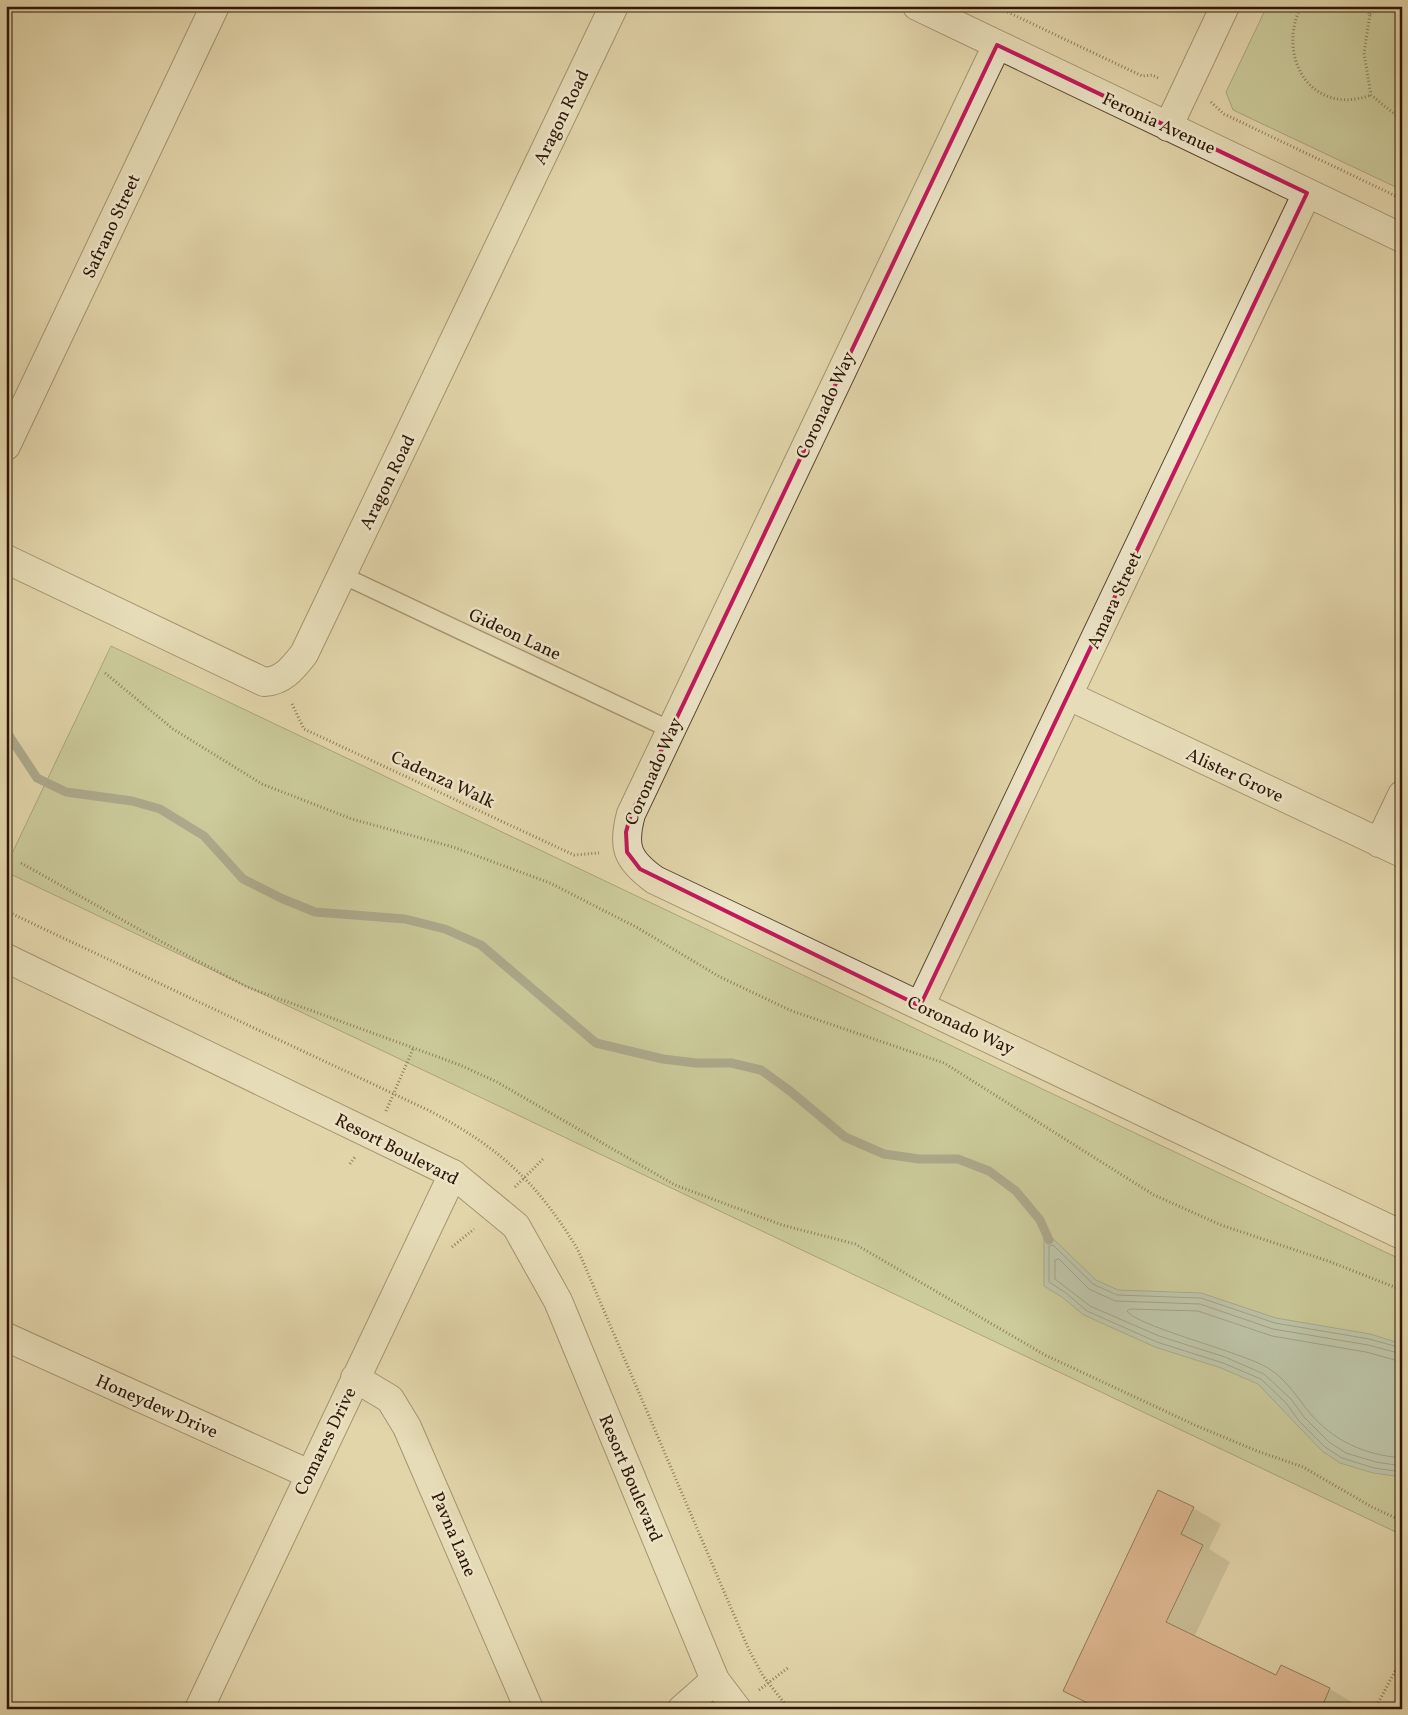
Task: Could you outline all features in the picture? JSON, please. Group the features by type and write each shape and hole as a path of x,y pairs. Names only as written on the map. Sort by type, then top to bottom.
{"street":[{"name":"Safrano Street","path":"6,446 216,6"},
{"name":"Aragon Road","path":"279,678 291,670 304,654 614,6"},
{"name":"Feronia Avenue","path":"917,6 1402,238"},
{"path":"1168,127 1225,6"},
{"name":"Coronado Way","path":"997,45 631,814 626,832 627,852 640,869 655,880 1402,1235"},
{"name":"Amara Street","path":"920,1006 1307,193"},
{"path":"6,559 241,673 264,682 279,678"},
{"name":"Alister Grove","path":"1069,696 1390,848"},
{"path":"1390,848 1402,795"},
{"name":"Resort Boulevard","path":"6,958 453,1174 516,1226 558,1301 715,1680 737,1708"},
{"name":"Comares Drive","path":"199,1709 453,1174"},
{"name":"Honeydew Drive","path":"6,1337 309,1474"},
{"name":"Pavna Lane","path":"355,1378 390,1399 407,1427 529,1709"},
{"path":"682,1709 715,1680"}],"lane":[{"name":"Gideon Lane","path":"342,575 671,730"}],"path":[{"path":"1301,6 1294,21 1292,38 1296,66 1304,78 1315,90 1330,97 1358,99 1371,95"},
{"path":"1360,6 1370,14"},
{"path":"1370,14 1384,6"},
{"path":"1370,14 1364,53 1371,95 1398,117"},
{"path":"105,673 173,729 262,784 352,819 453,847 550,883 638,928 720,977 792,1011 944,1063 1154,1195 1220,1226 1328,1261 1402,1290"},
{"name":"Cadenza Walk","path":"279,678 304,729 574,854 627,852"},
{"path":"21,862 160,941 247,987 460,1065 497,1082 675,1185 782,1225 855,1244 1045,1355 1197,1426 1256,1451 1304,1467 1372,1507 1402,1521"},
{"path":"6,911 430,1111 463,1128 494,1149 525,1177 556,1213 578,1250 748,1650 768,1683 789,1709"},
{"path":"1375,1709 1402,1658"},
{"path":"737,1708 789,1667"}],"highlighted area":[{"path":"997,45 1307,193 920,1006 640,869 627,852 626,832 631,814"}],"green space":[{"path":"1267,6 1402,6 1402,190 1233,110 1226,92"},
{"path":"111,646 1402,1260 1402,1535 6,872 6,866"}],"water":[{"path":"1044,1230 1096,1280 1118,1290 1201,1293 1276,1318 1370,1334 1402,1344 1402,1477 1373,1473 1340,1463 1322,1451 1258,1384 1221,1368 1155,1347 1084,1315 1062,1297 1044,1286"}],"building":[{"path":"1158,1490 1194,1507 1181,1534 1203,1545 1166,1622 1276,1675 1281,1665 1330,1688 1321,1709 1100,1709 1063,1691"}],"waterway":[{"path":"6,731 37,778 66,792 132,801 160,809 204,836 243,879 283,899 315,912 405,919 445,929 481,945 596,1043 663,1059 696,1063 731,1063 761,1070 790,1091 845,1137 884,1154 919,1159 958,1159 989,1171 1016,1191 1040,1220 1049,1240"}]}
